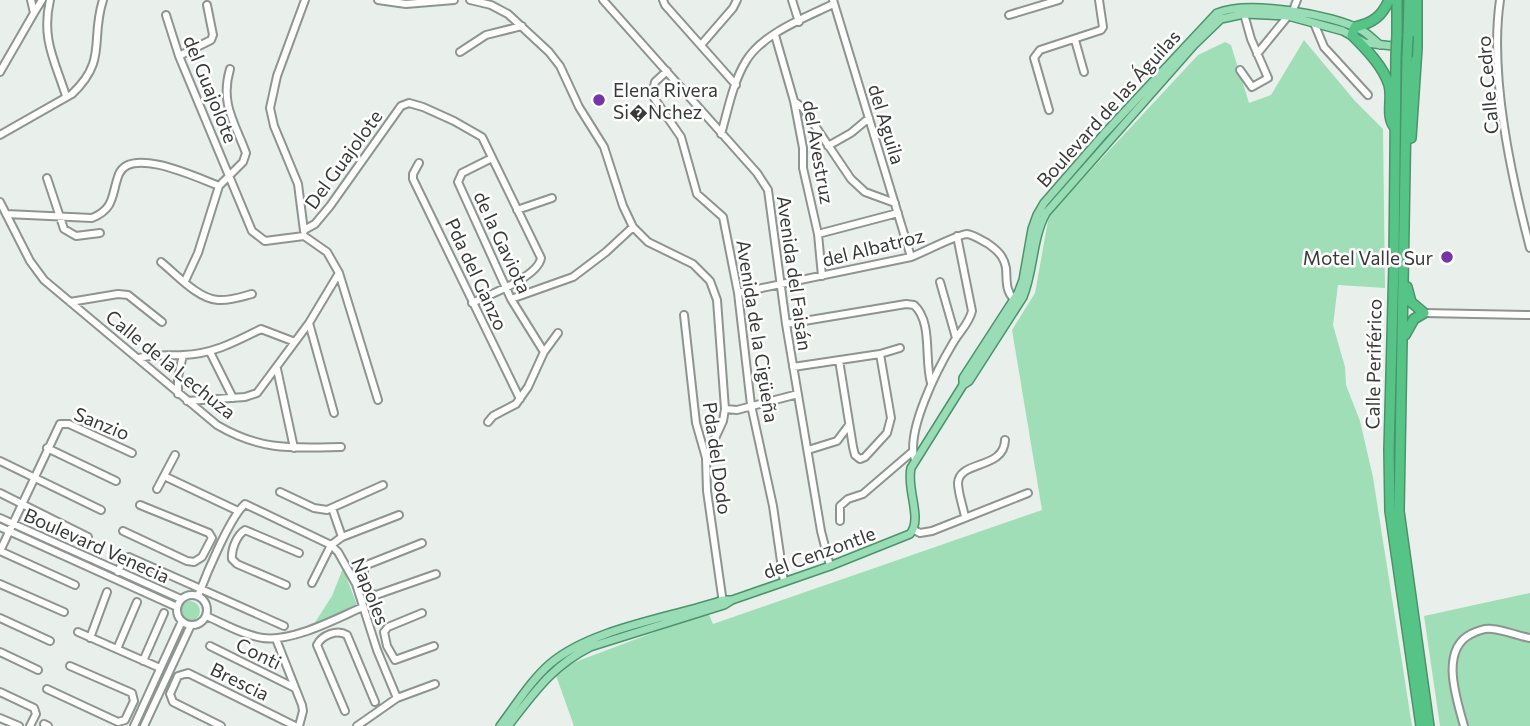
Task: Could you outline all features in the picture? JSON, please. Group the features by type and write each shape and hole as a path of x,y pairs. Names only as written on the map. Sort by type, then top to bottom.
{"highway":[{"path":"1389,0 1381,15 1354,31 1385,75 1390,88 1391,122 1396,129"},
{"name":"Calle Periférico","path":"1397,0 1389,486 1392,533 1421,726"},
{"name":"Calle Periférico","path":"1409,0 1399,511 1429,726"},
{"path":"1405,160 1411,140 1417,48 1416,0"},
{"path":"1404,275 1411,302 1424,313 1410,323 1404,341"}],"main road":[{"name":"Boulevard de las Águilas","path":"962,385 963,378 1014,299 1023,280 1032,229 1044,203 1212,17 1222,10 1232,8 1291,13 1354,31 1365,43 1417,48"},
{"name":"Boulevard de las Águilas","path":"914,530 916,520 909,485 911,468 962,385 969,380 1023,297 1038,232 1049,208 1217,22 1225,17 1291,13 1314,23 1354,31"},
{"name":"del Cenzontle","path":"595,641 732,600 830,566 905,538 914,530"},
{"path":"500,726 548,665 566,652 595,641"},
{"path":"509,726 553,670 595,641"}],"street":[{"path":"31,0 34,13"},
{"path":"0,72 42,0"},
{"path":"50,0 46,29 49,48 66,96"},
{"path":"0,135 75,91 95,63 99,14 103,0"},
{"name":"del Guajolote","path":"166,15 179,56 252,231 265,241 304,233 298,184 271,116 274,89 305,0"},
{"path":"378,0 406,4 454,0"},
{"path":"470,0 508,13 560,66 579,107 604,147 622,206 633,227 648,242 693,264 709,281 716,300 725,409 723,421 706,458"},
{"name":"Avenida del Faisán","path":"603,0 757,173 768,190 793,367 821,531 830,566"},
{"path":"663,0 736,85"},
{"path":"701,45 737,0"},
{"path":"792,0 799,22"},
{"path":"1009,15 1059,0"},
{"path":"1049,110 1034,58 1040,50 1101,30 1103,27 1099,0"},
{"path":"1258,54 1291,13 1297,0"},
{"name":"Calle Cedro","path":"1500,0 1497,23 1498,80 1530,248"},
{"path":"721,134 747,59 764,42 833,2"},
{"name":"del Aguila","path":"833,2 911,257"},
{"path":"179,56 211,40 206,5"},
{"path":"1240,70 1252,87 1267,81 1268,76 1244,14"},
{"path":"1314,23 1324,47 1368,95"},
{"path":"460,52 486,36 522,26"},
{"name":"del Avestruz","path":"775,35 794,101 803,148 803,168 818,234 822,276"},
{"path":"1074,40 1084,72"},
{"path":"185,281 198,253 219,186 243,162 246,153 226,101 225,87 230,69"},
{"name":"Avenida de la Cigüeña","path":"667,71 655,82 652,95 681,137 697,194 723,217 738,293 751,405 773,506 784,582"},
{"path":"794,101 803,108 851,179 865,192 895,203"},
{"name":"Del Guajolote","path":"304,233 330,206 374,142 405,103 423,107 478,133 485,141 492,158"},
{"path":"828,146 869,118"},
{"path":"472,303 528,275 541,262 539,252 492,158"},
{"name":"de la Gaviota","path":"492,158 462,173 458,181 511,299 544,352"},
{"path":"6,214 92,218 103,213 114,198 120,172 131,162 150,162 219,186"},
{"name":"Pda del Ganzo","path":"419,163 413,179 520,399"},
{"path":"47,178 64,229 76,236 100,233"},
{"path":"517,211 552,198"},
{"name":"Calle de la Lechuza","path":"0,202 38,275 217,425 239,438 262,445 294,448 341,447"},
{"path":"818,234 898,213"},
{"path":"511,299 573,277 633,227"},
{"path":"304,233 327,252 339,273 378,400"},
{"path":"915,460 912,443 931,383 970,319 972,311 957,236 966,234 976,237 997,249 1004,259 1007,291 1014,299"},
{"name":"del Albatroz","path":"738,293 911,257 934,249 957,236"},
{"path":"161,261 214,300 228,300 252,294"},
{"path":"187,401 233,398 257,393 330,293 339,273"},
{"path":"940,282 956,338"},
{"name":"Calle de la Lechuza","path":"70,302 118,293 128,295 162,322"},
{"path":"786,324 906,304 914,305 923,318 931,383"},
{"path":"1424,313 1530,315"},
{"name":"Pda del Dodo","path":"684,315 696,423 706,458 707,491 723,602"},
{"path":"309,323 334,413"},
{"path":"139,358 211,352 227,347 261,328 295,342"},
{"path":"488,422 493,416 512,408 520,399 544,352 558,333"},
{"path":"793,367 880,354 900,348"},
{"path":"211,352 233,398"},
{"path":"839,360 855,455 860,459 887,433 891,418 880,354"},
{"path":"178,394 178,377 183,355"},
{"path":"277,369 294,448"},
{"path":"725,409 737,410 798,394"},
{"name":"Sanzio","path":"47,448 60,424 69,424 132,453"},
{"path":"808,450 837,440 849,425"},
{"path":"965,517 958,483 960,476 967,470 1000,456 1005,449 1005,440"},
{"path":"75,585 0,551 47,448 116,481"},
{"path":"840,521 842,503 863,494 912,452"},
{"path":"157,489 174,455"},
{"path":"0,461 101,510"},
{"path":"164,476 238,511 199,593"},
{"path":"280,492 321,510 332,508 383,485"},
{"path":"0,493 88,537"},
{"path":"914,530 920,533 932,531 1028,493"},
{"name":"Napoles","path":"238,511 247,504 331,545 346,564 356,584 377,650 397,698"},
{"path":"123,531 191,562 200,560 212,538 209,533 140,505"},
{"path":"332,508 342,537"},
{"path":"312,583 331,545 342,537 399,515"},
{"name":"Boulevard Venecia","path":"0,518 11,527 177,607"},
{"name":"Boulevard Venecia","path":"0,527 11,527 181,599"},
{"path":"286,585 234,562 231,556 235,544 243,531 249,530 299,553"},
{"path":"224,539 235,544"},
{"path":"422,543 363,566 364,581 371,594 376,596 436,573"},
{"path":"206,549 217,554"},
{"path":"118,572 124,559 130,557 199,593 284,626"},
{"path":"356,584 364,581"},
{"path":"0,584 64,612"},
{"path":"90,638 107,592"},
{"path":"199,593 205,602 206,616 202,621 191,625 178,616 177,607 181,599 199,593"},
{"path":"117,649 137,602"},
{"path":"206,616 245,633 276,639 363,607"},
{"path":"422,613 386,629 387,646 395,660 434,646"},
{"path":"143,661 164,614"},
{"path":"0,618 50,641"},
{"path":"134,726 182,621"},
{"path":"325,623 331,634"},
{"path":"144,726 191,625"},
{"path":"1464,726 1454,688 1453,662 1461,640 1473,632 1490,628 1530,638"},
{"path":"78,632 160,668"},
{"path":"345,711 317,645 320,639 331,634 342,632 347,635 375,702"},
{"name":"Conti","path":"276,639 303,711 297,726"},
{"name":"Conti","path":"210,646 295,688"},
{"path":"377,650 387,646"},
{"path":"0,652 38,670"},
{"path":"47,689 118,722 124,720 134,698 131,692 70,666"},
{"name":"Brescia","path":"173,684 180,674 188,673 297,726"},
{"path":"164,681 173,684 170,694 173,702 221,726"},
{"path":"357,726 397,698 435,684"},
{"path":"0,692 36,710 30,726"},
{"path":"130,709 140,713"},
{"path":"0,718 19,726"}],"green space":[{"path":"1304,40 1355,101 1383,129 1385,288 1338,285 1333,325 1345,367 1346,385 1360,421 1373,477 1412,726 574,726 554,670 708,612 713,624 1042,510 1012,330 1035,293 1049,215 1198,55 1225,42 1231,45 1249,103 1271,95"},
{"path":"343,568 357,605 314,624 332,596"},
{"path":"1530,593 1530,726 1440,726 1424,616"},
{"path":"190,601 197,604 200,611 197,618 190,621 183,618 180,611 183,604"}],"place":[{"name":"Elena Rivera Si�Nchez","path":"599,100"},
{"name":"Motel Valle Sur","path":"1447,257"}]}
